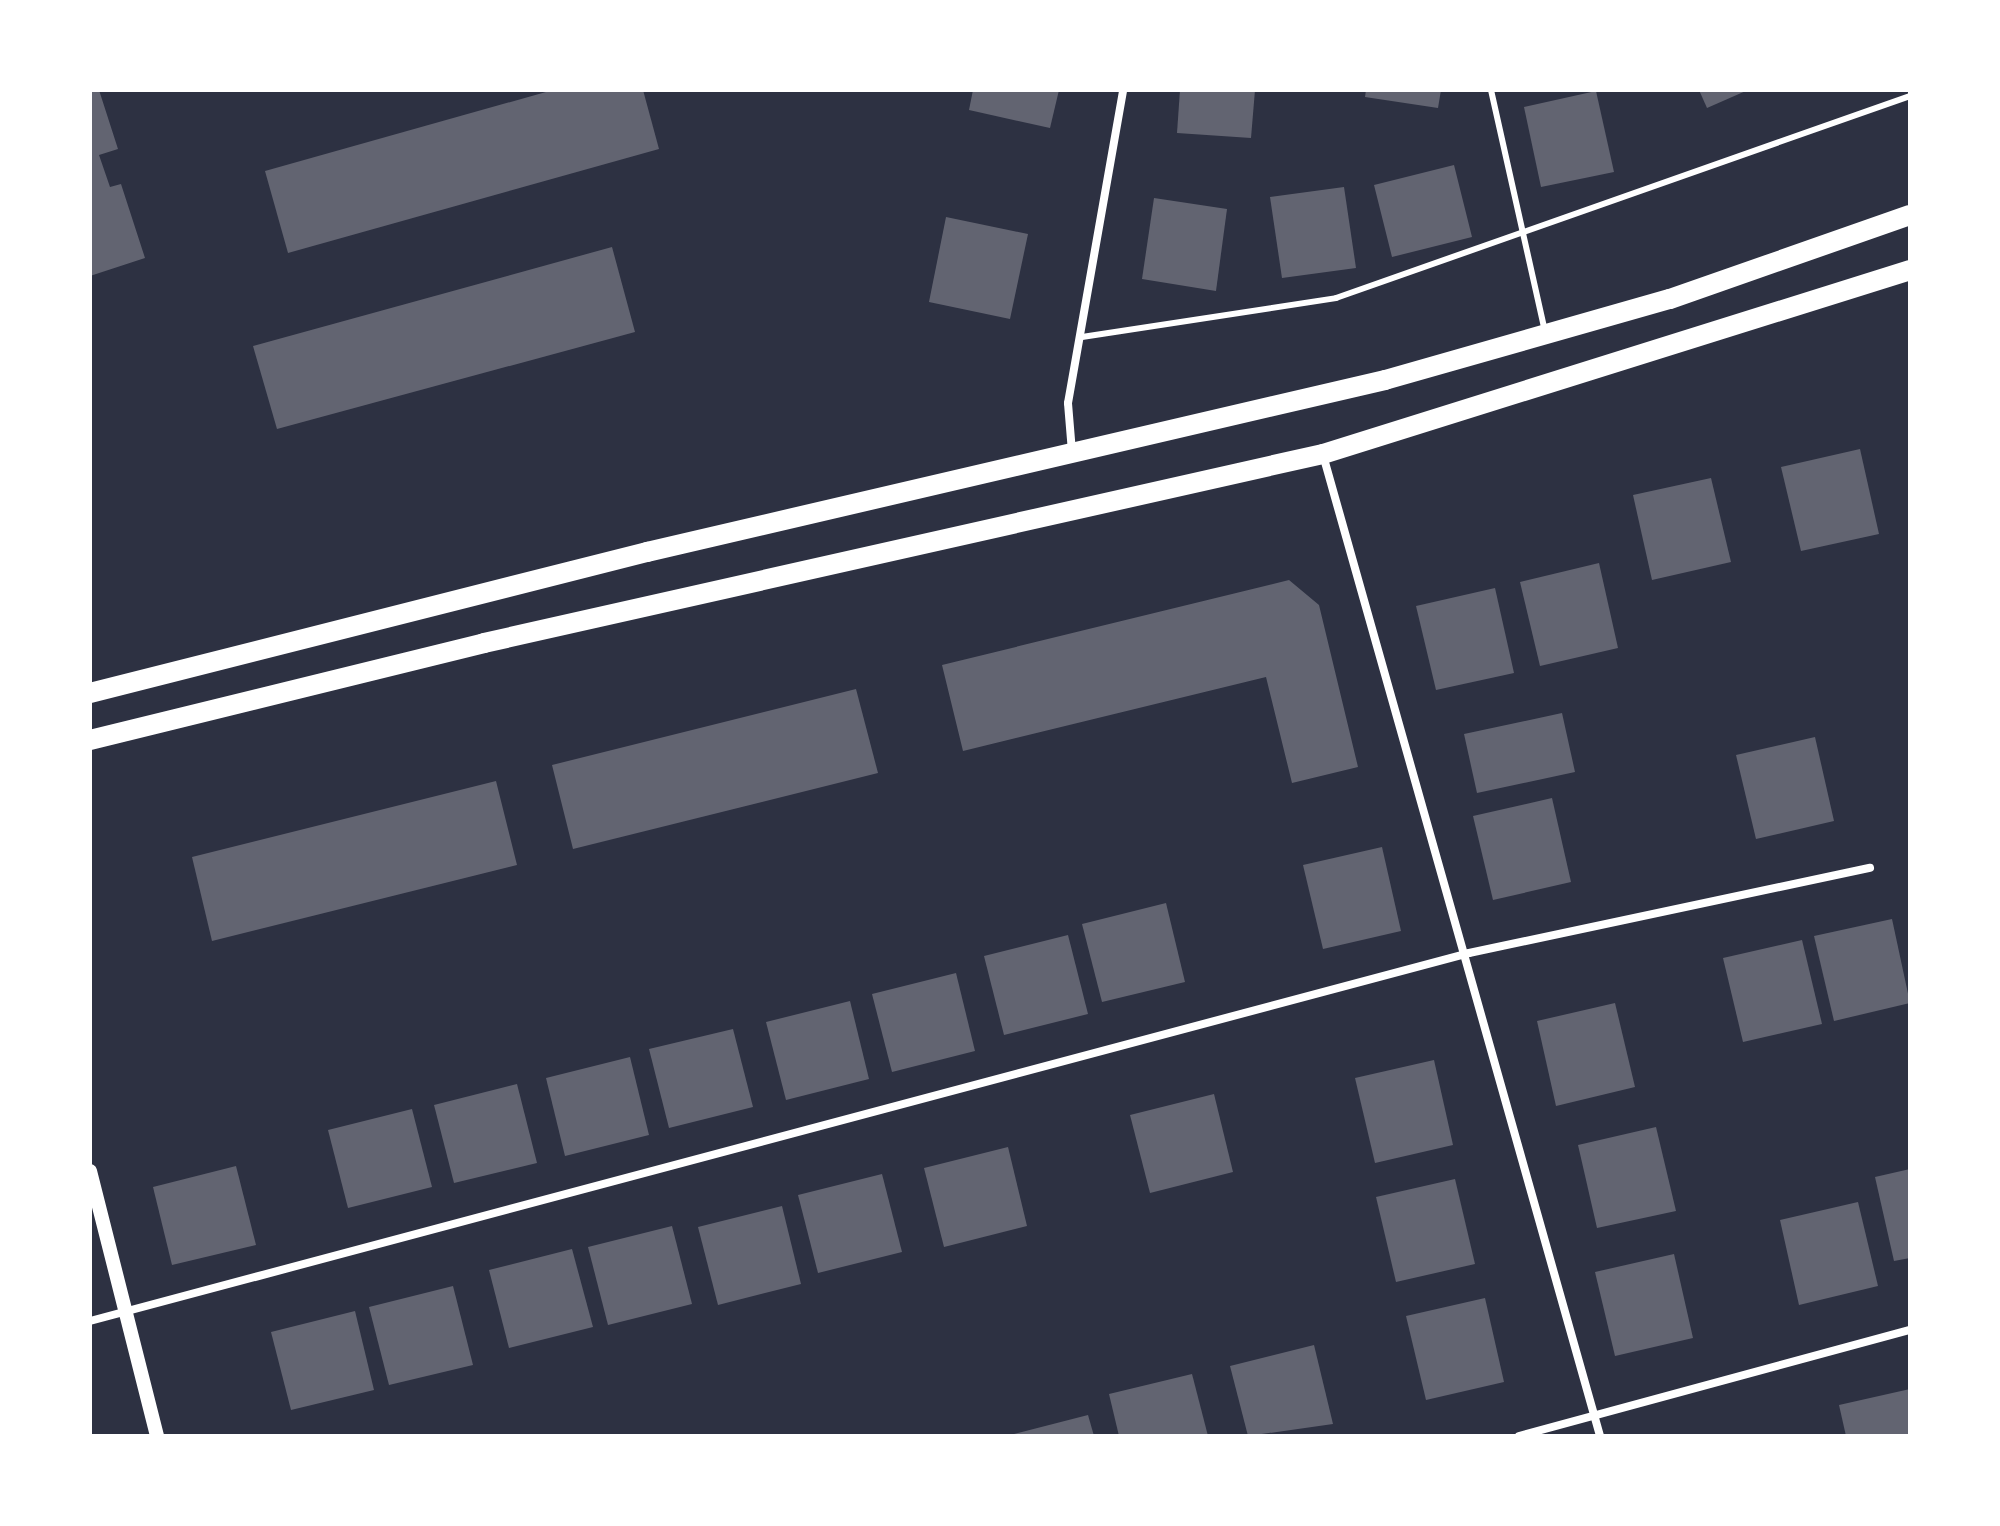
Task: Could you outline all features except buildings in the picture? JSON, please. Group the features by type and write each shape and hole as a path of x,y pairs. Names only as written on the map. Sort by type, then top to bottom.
{"main road":[{"path":"90,693 647,552 1072,456 1545,334 1910,215"},
{"path":"90,740 484,643 1323,454 1910,270"}],"street":[{"path":"1072,456 1068,403 1123,90"},
{"path":"1323,454 1469,953 1600,1436"},
{"path":"90,1321 1469,953 1870,868"},
{"path":"90,1171 157,1436"},
{"path":"1519,1436 1910,1330"}],"lane":[{"path":"1491,90 1518,233 1545,334"},
{"path":"1082,337 1336,298 1910,96"}]}
